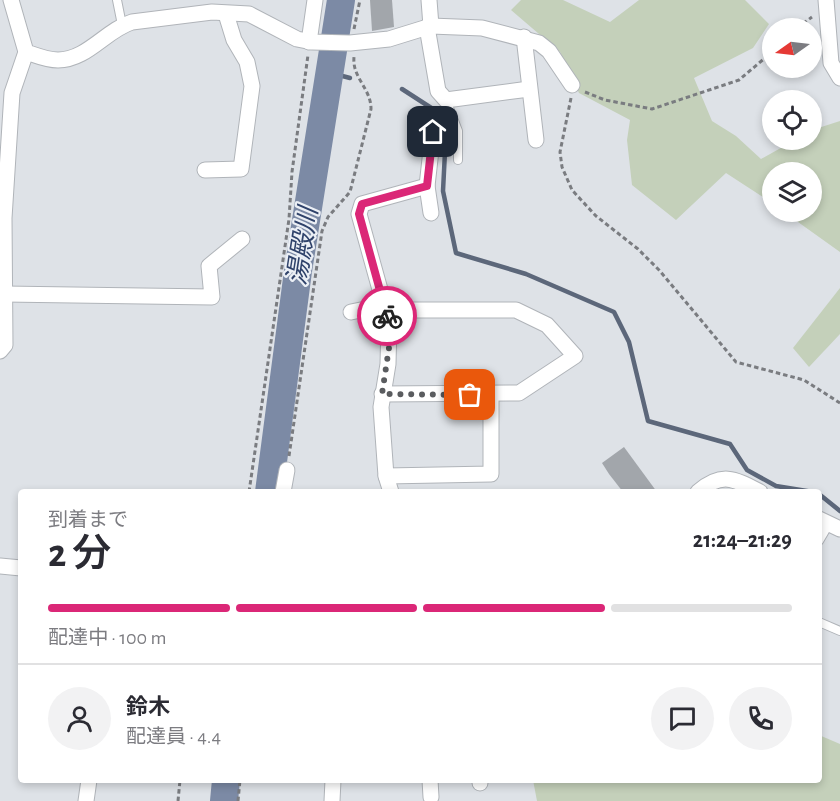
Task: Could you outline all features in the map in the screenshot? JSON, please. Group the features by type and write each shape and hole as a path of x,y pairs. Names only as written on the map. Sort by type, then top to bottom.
{"street":[{"path":"0,351 5,345 6,97 26,52 11,0"},
{"path":"310,42 315,0"},
{"path":"429,0 429,27 438,91 446,100 529,89"},
{"path":"826,0 831,63 840,78"},
{"path":"26,52 57,60 64,59 90,49 122,25 212,12 249,14 280,32 310,42 352,43 402,36 429,27 482,28 524,37 539,43 549,51 572,85"},
{"path":"205,170 241,169 252,86 247,62 234,40 226,14"},
{"path":"524,37 536,140"},
{"path":"431,213 427,186 433,132"},
{"path":"390,489 386,476 382,394 390,341 385,308 359,214 362,204 427,186"},
{"path":"4,294 213,297 209,267 242,239"},
{"path":"351,312 385,308 516,310 548,325 575,356 519,393 382,394"},
{"path":"386,476 491,474 491,395"},
{"path":"284,489 287,470"},
{"path":"702,489 712,481 722,478 736,480 754,489"},
{"path":"0,566 18,568"},
{"path":"86,801 89,783"},
{"path":"332,801 333,783"},
{"path":"430,783 431,797"}],"lane":[{"path":"117,0 122,25"},
{"path":"446,100 458,131 458,160"},
{"path":"822,623 840,632"}],"path":[{"path":"287,470 322,231 328,217 347,197 353,185 371,109 370,96 353,67 353,33 360,0"},
{"path":"249,489 289,219 292,172 310,42"},
{"path":"762,60 739,80 652,109 605,100 572,85 560,152 562,167 573,190 596,216 638,249 659,270 736,362 804,380 840,403"},
{"path":"178,801 180,783"},
{"path":"238,801 240,783"}],"green space":[{"path":"521,0 563,0 610,22 639,0 745,0 763,18 762,34 753,48 694,78 712,121 736,136 761,159 777,150 822,150 822,127 840,121 840,252 798,222 822,222 822,162 762,162 762,196 726,173 676,220 632,185 627,140 630,120 579,93 560,52 511,10"},
{"path":"840,288 840,334 809,367 793,348"},
{"path":"822,736 840,744 840,801 537,801 534,783 822,783"}],"building":[{"path":"370,0 392,0 394,27 372,31"},
{"path":"624,447 655,489 621,489 602,463"}],"waterway":[{"name":"湯殿川","path":"269,489 298,271 341,0"},
{"path":"331,73 350,78"},
{"path":"402,89 436,111 446,132 443,191 456,253 526,274 614,312 629,342 648,421 730,444 747,470 776,486 794,489"},
{"path":"822,496 840,511"},
{"name":"湯殿川","path":"224,801 226,783"}],"way so far":[{"path":"387,316 390,341 382,394 470,395"}],"route":[{"path":"387,316 359,214 360,207 362,204 427,186 433,132"}]}
